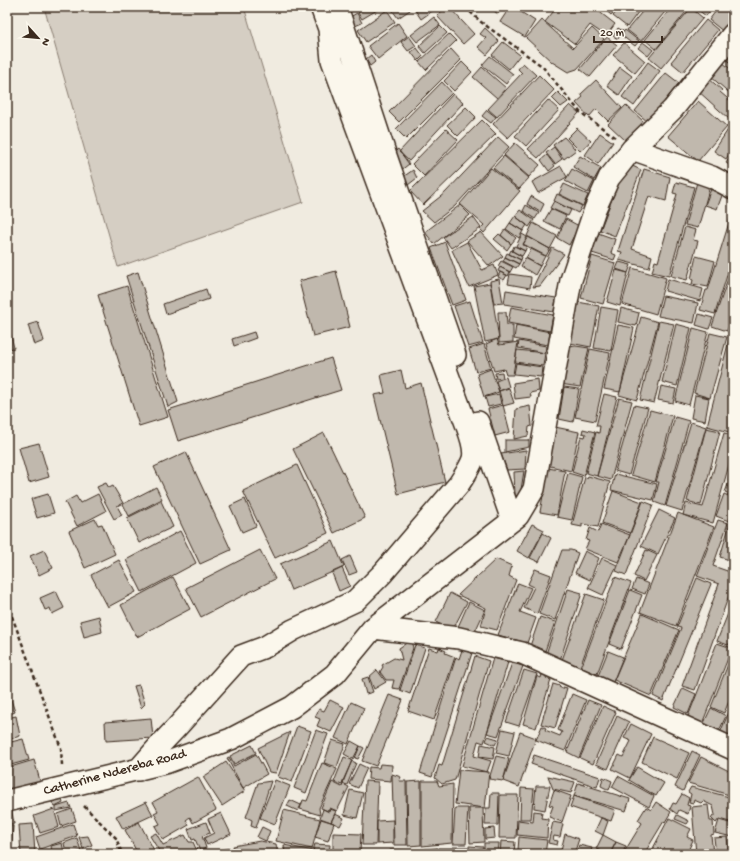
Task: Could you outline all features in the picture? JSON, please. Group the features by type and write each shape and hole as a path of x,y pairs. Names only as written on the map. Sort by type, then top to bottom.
{"street":[{"path":"138,770 241,656 265,647 293,630 355,601 360,597 383,573 458,484 469,468 473,458 472,441 465,421 332,60 329,29 321,7"},
{"path":"337,7 383,149 512,520"},
{"name":"Catherine Ndereba Road","path":"7,801 168,762 231,739 292,707 335,674 373,628 518,516 534,489 571,280 595,209 604,188 609,178 632,149 673,109 733,34"},
{"path":"632,149 712,177 733,188"},
{"path":"373,628 459,638 522,653 733,749"}],"path":[{"path":"465,7 481,22 542,66 580,112 632,149"},
{"path":"7,603 61,748 64,787 116,838 122,854"}],"shaded area":[{"path":"44,7 244,7 303,202 118,267"}],"building":[{"path":"366,7 382,7 362,19 358,13"},
{"path":"390,7 408,7 410,10 398,18"},
{"path":"413,7 438,7 421,19"},
{"path":"446,7 449,7 474,34 463,44 437,16"},
{"path":"489,7 504,7 498,14"},
{"path":"510,7 513,7 535,21 525,37 500,22"},
{"path":"513,7 525,7 521,12"},
{"path":"557,7 593,7 615,24 606,36 590,25 575,44 545,22"},
{"path":"602,7 618,7 611,15"},
{"path":"620,7 642,7 627,27 613,16"},
{"path":"646,7 669,7 641,41 627,30"},
{"path":"672,7 690,7 656,49 645,40"},
{"path":"694,7 713,7 706,16"},
{"path":"719,7 733,7 733,20 724,32 709,20"},
{"path":"691,8 703,18 661,68 649,58"},
{"path":"387,10 395,22 366,42 358,30"},
{"path":"357,13 362,23 355,26 350,17"},
{"path":"434,17 440,25 417,42 411,35"},
{"path":"542,20 573,48 592,28 604,39 577,69 568,72 552,62 526,38"},
{"path":"706,20 718,30 683,72 671,62"},
{"path":"398,23 407,36 378,59 368,46"},
{"path":"440,26 447,33 425,53 419,46"},
{"path":"485,28 499,41 487,55 478,47 486,38 480,34"},
{"path":"618,28 623,31 618,39 613,36"},
{"path":"625,30 639,41 635,46 621,35"},
{"path":"449,34 456,41 426,70 419,62"},
{"path":"409,36 416,46 408,51 401,42"},
{"path":"607,37 617,45 590,77 580,69"},
{"path":"503,42 520,55 509,69 492,55"},
{"path":"643,42 653,50 648,56 638,48"},
{"path":"624,43 645,61 635,73 613,55"},
{"path":"417,48 423,56 418,61 411,52"},
{"path":"733,48 733,65 724,58"},
{"path":"451,49 461,60 399,122 389,112"},
{"path":"371,55 375,62 370,66 366,59"},
{"path":"490,56 513,74 506,84 482,65"},
{"path":"462,62 472,72 454,91 444,81"},
{"path":"648,62 660,71 634,106 622,97"},
{"path":"722,62 733,71 733,96 710,76"},
{"path":"523,63 536,75 497,117 488,109 522,73 518,69"},
{"path":"482,67 506,88 497,98 473,77"},
{"path":"620,67 632,76 619,95 607,86"},
{"path":"666,73 679,83 648,122 635,111"},
{"path":"539,75 554,90 508,138 493,124"},
{"path":"708,78 722,90 720,92 733,103 733,115 729,119 697,90"},
{"path":"596,80 622,108 608,121 596,109 589,117 576,103 583,97 581,94"},
{"path":"442,82 452,93 406,139 396,129"},
{"path":"558,92 568,102 561,107 552,98"},
{"path":"453,94 463,103 409,161 399,152"},
{"path":"548,100 559,110 526,146 515,136"},
{"path":"698,101 727,127 698,161 668,136"},
{"path":"570,105 579,113 538,158 528,149"},
{"path":"626,105 644,122 626,141 608,124"},
{"path":"466,107 476,117 458,136 447,125"},
{"path":"487,110 496,117 491,123 482,116"},
{"path":"482,120 496,134 423,205 410,191"},
{"path":"733,122 733,148 726,159 714,151"},
{"path":"577,128 591,141 580,151 567,138"},
{"path":"446,129 458,140 424,176 412,164"},
{"path":"600,133 613,142 598,164 585,155"},
{"path":"498,137 509,147 455,206 434,222 422,211 445,193"},
{"path":"564,137 576,150 564,159 553,145"},
{"path":"515,143 540,165 529,177 504,155"},
{"path":"554,147 562,159 555,164 546,153"},
{"path":"398,149 409,164 400,171 391,155"},
{"path":"733,153 733,167 726,163"},
{"path":"547,155 555,166 549,171 541,160"},
{"path":"504,156 529,178 519,189 493,168"},
{"path":"580,156 601,168 594,180 573,167"},
{"path":"626,163 641,170 615,236 600,230"},
{"path":"561,166 567,177 538,193 532,182"},
{"path":"491,168 520,191 484,233 480,229 484,225 460,204"},
{"path":"572,169 594,181 588,193 565,181"},
{"path":"644,169 670,177 666,201 649,196 632,249 652,256 649,268 619,260 622,252 618,251"},
{"path":"413,170 417,178 408,185 403,177"},
{"path":"676,182 694,187 669,276 652,272 655,261 658,262 677,194 673,193"},
{"path":"697,182 710,186 698,228 685,225"},
{"path":"564,184 588,195 583,206 559,194"},
{"path":"711,189 723,193 717,209 705,205"},
{"path":"557,194 582,206 578,213 554,201"},
{"path":"531,196 544,204 540,212 527,204"},
{"path":"554,201 571,210 568,216 550,208"},
{"path":"460,205 470,215 434,244 425,232"},
{"path":"526,205 539,213 535,219 523,211"},
{"path":"551,209 566,216 560,229 544,221"},
{"path":"520,210 534,220 529,227 515,216"},
{"path":"732,213 733,256 715,314 700,310 706,290 708,290"},
{"path":"515,216 527,225 523,231 510,223"},
{"path":"473,217 481,228 451,248 443,237"},
{"path":"566,219 579,226 569,245 557,238"},
{"path":"510,223 523,231 519,238 506,229"},
{"path":"533,223 557,236 550,249 527,236"},
{"path":"685,227 696,230 693,240 698,241 687,280 671,276"},
{"path":"505,229 516,238 511,244 501,235"},
{"path":"481,232 503,256 489,266 467,241"},
{"path":"598,233 615,239 611,253 616,255 614,260 592,253"},
{"path":"499,234 511,244 507,250 494,239"},
{"path":"522,234 527,237 523,245 527,246 525,251 516,246"},
{"path":"528,237 550,249 546,256 523,244"},
{"path":"445,242 466,300 452,305 431,248"},
{"path":"467,242 482,270 494,265 498,275 469,287 452,250"},
{"path":"514,246 525,251 522,256 512,251"},
{"path":"552,248 564,254 540,286 533,287"},
{"path":"531,249 545,256 540,266 526,258"},
{"path":"511,250 522,257 521,260 509,254"},
{"path":"507,253 521,260 519,264 505,257"},
{"path":"592,256 615,263 603,304 581,298"},
{"path":"696,256 715,261 708,287 692,284 693,280 691,279"},
{"path":"505,257 519,264 516,268 503,261"},
{"path":"525,258 540,266 535,275 521,266"},
{"path":"501,261 513,267 510,272 498,266"},
{"path":"619,262 631,265 628,273 616,269"},
{"path":"733,264 733,314 727,331 712,326"},
{"path":"500,267 510,272 508,276 498,271"},
{"path":"632,268 666,278 656,314 622,304"},
{"path":"616,270 628,273 620,306 607,302"},
{"path":"336,271 350,327 313,336 299,281"},
{"path":"138,272 178,402 168,407 126,276"},
{"path":"500,272 507,275 504,280 498,277"},
{"path":"510,274 531,277 530,288 508,284"},
{"path":"499,279 503,303 494,304 490,281"},
{"path":"668,279 703,289 700,301 665,291"},
{"path":"490,283 499,339 485,342 474,286"},
{"path":"127,286 168,417 139,426 98,295"},
{"path":"206,289 209,299 166,314 163,304"},
{"path":"506,290 556,298 554,312 504,304"},
{"path":"663,296 698,303 694,323 658,316"},
{"path":"470,301 483,343 468,347 454,306"},
{"path":"578,302 599,306 591,347 570,343"},
{"path":"511,307 553,315 550,331 508,323"},
{"path":"601,307 618,310 611,351 594,348"},
{"path":"621,308 639,313 636,326 618,322"},
{"path":"498,312 506,312 507,325 513,325 513,342 499,343"},
{"path":"699,314 713,318 709,329 696,325"},
{"path":"641,317 658,322 637,400 619,395"},
{"path":"733,320 733,334 728,333"},
{"path":"659,321 674,324 654,403 640,400"},
{"path":"38,322 44,341 34,345 28,325"},
{"path":"676,324 691,328 677,386 662,382"},
{"path":"516,325 550,332 548,345 514,339"},
{"path":"618,325 634,328 620,392 604,389"},
{"path":"9,327 14,348 7,350 7,328"},
{"path":"693,328 708,332 689,405 675,401"},
{"path":"254,332 256,338 234,346 232,339"},
{"path":"710,333 727,337 710,398 694,393"},
{"path":"497,339 499,345 518,342 513,375 506,375 504,369 494,371 486,344"},
{"path":"729,340 733,341 733,433 707,426"},
{"path":"519,341 546,346 545,353 518,348"},
{"path":"484,344 491,368 476,372 469,349"},
{"path":"569,345 589,348 580,387 560,384"},
{"path":"590,349 610,353 595,421 575,417"},
{"path":"517,350 545,353 543,366 515,362"},
{"path":"331,358 341,390 178,441 168,410"},
{"path":"516,363 542,367 541,377 514,374"},
{"path":"491,369 499,392 484,397 477,374"},
{"path":"401,370 405,388 421,383 445,482 398,494 374,395 385,393 381,375"},
{"path":"502,372 503,378 496,379 495,373"},
{"path":"506,377 509,387 499,391 496,381"},
{"path":"538,379 539,391 530,393 531,397 515,399 513,383"},
{"path":"661,386 676,389 673,403 658,400"},
{"path":"564,387 579,389 573,422 559,419"},
{"path":"509,388 514,403 503,406 499,391"},
{"path":"499,394 501,404 488,407 485,397"},
{"path":"604,394 617,397 597,476 586,473 596,432 599,433 600,426 596,426"},
{"path":"695,395 709,398 705,421 691,418"},
{"path":"619,398 632,401 611,480 597,476"},
{"path":"503,405 510,432 495,436 488,409"},
{"path":"634,405 648,408 629,475 615,471"},
{"path":"530,406 532,426 529,427 528,436 514,439 516,409"},
{"path":"650,410 673,416 655,482 631,475"},
{"path":"675,417 689,421 665,506 654,502 659,482 656,482"},
{"path":"691,422 706,427 682,511 666,506"},
{"path":"555,427 579,432 571,471 546,465"},
{"path":"706,428 720,431 701,505 687,501"},
{"path":"583,429 595,432 584,476 572,472 581,436 585,437 586,434 582,433"},
{"path":"324,433 365,518 334,533 293,449"},
{"path":"724,433 733,435 733,450 713,523 683,515 686,503 703,507"},
{"path":"505,440 529,440 529,447 505,452"},
{"path":"39,443 49,477 29,483 19,448"},
{"path":"526,450 525,469 507,470 501,454"},
{"path":"186,452 231,550 200,564 154,467"},
{"path":"733,461 733,483 728,481"},
{"path":"297,465 328,533 275,558 243,491"},
{"path":"548,468 565,471 557,515 540,512"},
{"path":"524,471 520,496 515,496 514,472"},
{"path":"568,473 582,477 572,520 557,517"},
{"path":"615,474 657,484 653,500 611,490"},
{"path":"588,476 610,482 598,527 582,524 582,527 572,525 585,477 587,478"},
{"path":"729,482 733,484 733,495 725,492"},
{"path":"106,483 109,488 113,486 123,503 117,506 122,515 114,519 97,487"},
{"path":"156,487 162,499 129,516 123,504"},
{"path":"613,491 642,502 630,533 602,523"},
{"path":"48,494 54,513 37,518 31,499"},
{"path":"98,494 106,511 77,526 65,502 76,496 80,503"},
{"path":"724,494 733,498 733,509 729,521 716,516"},
{"path":"245,499 256,526 242,532 230,506"},
{"path":"161,501 173,527 139,543 127,518"},
{"path":"643,501 653,505 626,575 616,571"},
{"path":"659,510 675,518 658,554 641,546"},
{"path":"678,513 714,527 676,626 640,612"},
{"path":"733,513 733,561 720,557"},
{"path":"95,519 98,525 102,524 115,554 85,568 69,531"},
{"path":"718,520 728,523 713,566 733,573 733,584 695,690 682,686 719,584 697,576"},
{"path":"532,524 544,530 529,558 517,551"},
{"path":"601,524 630,535 618,562 585,549 589,541 586,540 590,528 598,532"},
{"path":"180,531 196,563 142,592 126,560"},
{"path":"543,533 551,538 539,562 530,558"},
{"path":"333,541 344,567 291,590 280,564"},
{"path":"44,550 53,568 39,575 30,556"},
{"path":"260,550 275,579 201,617 186,588"},
{"path":"562,550 571,550 578,553 555,620 539,614"},
{"path":"646,550 657,555 644,581 634,576"},
{"path":"585,551 599,558 590,580 575,573"},
{"path":"350,556 357,572 349,575 342,560"},
{"path":"602,558 617,565 603,595 588,588"},
{"path":"496,559 512,566 509,576 516,580 497,630 481,626 486,608 458,595"},
{"path":"119,560 136,592 108,607 91,575"},
{"path":"342,568 350,586 339,591 332,573"},
{"path":"535,569 551,575 537,614 524,608 534,587 528,584"},
{"path":"173,577 190,609 137,637 121,605"},
{"path":"615,577 631,583 597,674 581,668"},
{"path":"697,578 711,584 663,701 653,696 681,628 677,627"},
{"path":"636,579 649,584 645,594 632,589"},
{"path":"518,583 531,588 520,612 536,618 527,643 498,635"},
{"path":"568,589 582,593 560,660 546,654"},
{"path":"630,590 642,595 621,649 609,644"},
{"path":"56,591 64,608 52,614 50,608 45,610 40,598"},
{"path":"450,593 467,602 452,631 436,622"},
{"path":"586,594 604,600 580,667 562,660"},
{"path":"733,601 733,641 731,645 728,645 717,641"},
{"path":"469,602 485,610 473,636 457,629"},
{"path":"642,614 679,630 651,696 614,680"},
{"path":"99,616 102,632 84,637 80,621"},
{"path":"540,617 555,622 544,654 529,649"},
{"path":"411,640 413,648 399,689 392,688 394,680 386,680 380,672 383,667 382,665 394,658 402,660 399,648"},
{"path":"717,643 732,648 702,724 687,719"},
{"path":"415,645 425,648 410,694 400,690"},
{"path":"429,648 438,651 439,648 446,651 445,653 455,657 434,720 408,711"},
{"path":"462,650 472,653 432,777 420,773 456,657 459,659"},
{"path":"608,651 623,657 613,682 598,676"},
{"path":"733,652 733,692 724,713 711,707"},
{"path":"475,656 489,661 455,780 442,784 435,778 439,765 442,766"},
{"path":"493,658 508,662 484,743 478,741 474,756 491,761 487,772 462,766"},
{"path":"512,663 523,666 498,736 487,733"},
{"path":"377,670 386,682 374,689 369,677"},
{"path":"524,670 537,674 519,726 506,722"},
{"path":"542,674 547,675 546,678 551,680 536,728 523,724 537,676 541,678"},
{"path":"368,677 373,692 366,694 362,679"},
{"path":"553,684 560,686 559,687 563,689 563,687 567,688 555,728 541,724"},
{"path":"139,685 145,704 141,708 134,686"},
{"path":"7,687 15,712 7,715"},
{"path":"683,688 696,694 688,714 674,707"},
{"path":"572,694 586,700 565,751 536,740 542,726 546,728 545,730 560,736 562,732 558,730"},
{"path":"389,695 403,700 376,766 362,761"},
{"path":"330,700 344,707 331,732 317,726 320,719 315,717 319,709 324,711"},
{"path":"588,700 601,705 579,758 567,752"},
{"path":"351,702 364,708 348,744 335,738"},
{"path":"733,703 733,741 719,735"},
{"path":"603,706 616,712 593,764 580,758"},
{"path":"711,708 726,716 719,731 704,723"},
{"path":"16,716 20,736 7,740 7,718"},
{"path":"617,716 629,722 608,769 596,764"},
{"path":"151,718 153,738 106,741 105,722"},
{"path":"631,724 651,734 630,778 612,769 619,755 623,757 631,741 624,738"},
{"path":"297,726 311,731 292,782 278,777"},
{"path":"502,729 515,732 509,756 496,753"},
{"path":"316,730 328,734 306,793 294,788"},
{"path":"290,732 276,773 269,772 258,748"},
{"path":"520,732 536,738 519,787 503,781"},
{"path":"488,736 498,739 495,745 486,741"},
{"path":"653,737 689,753 677,779 642,762"},
{"path":"23,739 29,760 7,766 7,743"},
{"path":"332,740 345,744 337,767 324,763"},
{"path":"351,741 360,746 353,759 344,754"},
{"path":"481,744 495,747 493,759 479,757"},
{"path":"252,745 256,753 234,764 230,756"},
{"path":"360,746 364,748 358,759 355,758"},
{"path":"692,751 700,755 683,791 675,787"},
{"path":"256,754 267,774 243,788 227,758 229,757 234,766"},
{"path":"534,755 600,777 597,787 531,764"},
{"path":"496,756 509,759 503,781 489,779"},
{"path":"344,757 352,760 342,785 334,782"},
{"path":"701,757 733,773 733,796 688,783"},
{"path":"34,760 41,784 10,793 7,782 7,768"},
{"path":"352,761 356,763 347,785 342,783"},
{"path":"226,762 245,791 222,806 203,777"},
{"path":"322,763 337,769 319,808 320,815 300,809 303,800 307,801"},
{"path":"359,764 367,768 358,788 349,784"},
{"path":"380,764 392,765 391,781 368,779 369,767 379,768"},
{"path":"637,767 664,783 656,796 629,780"},
{"path":"459,770 489,772 485,808 455,804"},
{"path":"392,774 401,777 399,781 406,781 407,845 394,845"},
{"path":"548,776 575,782 571,793 553,789"},
{"path":"618,776 654,796 649,807 612,787"},
{"path":"198,777 216,810 193,823 190,817 186,820 189,825 163,840 155,826 160,824 154,813 158,811 153,802"},
{"path":"603,777 612,781 609,790 601,786"},
{"path":"275,780 290,786 275,824 260,818"},
{"path":"271,781 256,828 251,826 252,820 246,817 258,783"},
{"path":"365,781 378,782 376,845 362,845"},
{"path":"421,781 421,845 408,846 407,782"},
{"path":"422,781 437,781 439,786 453,784 452,843 422,846"},
{"path":"332,782 342,787 343,784 349,787 337,811 330,808 328,811 321,808"},
{"path":"578,783 630,799 626,811 574,796"},
{"path":"536,786 550,786 545,810 534,808"},
{"path":"691,787 733,798 733,823 719,819 716,823 711,818 715,815 713,806 703,801 701,803 694,800 693,804 689,803 691,794 688,792"},
{"path":"521,788 534,789 531,819 520,819"},
{"path":"350,790 363,793 357,818 344,815"},
{"path":"554,790 571,796 562,822 549,817 553,806 549,805"},
{"path":"491,793 499,793 498,825 485,825 486,808 490,808"},
{"path":"682,794 689,798 687,805 690,806 688,814 679,810 677,814 670,809 673,803 676,804"},
{"path":"500,795 518,795 516,838 499,838"},
{"path":"574,796 615,810 611,821 570,807"},
{"path":"61,798 63,803 55,807 52,802"},
{"path":"290,800 301,805 298,811 287,806"},
{"path":"146,802 153,815 123,829 116,816"},
{"path":"656,802 671,812 665,822 664,821 644,854 623,854 642,823 638,820 646,807 651,810"},
{"path":"69,803 71,808 56,811 56,807"},
{"path":"708,805 710,821 713,821 714,834 711,835 713,854 696,854 692,807"},
{"path":"455,808 468,808 466,844 453,844"},
{"path":"469,808 483,808 484,842 470,843"},
{"path":"54,809 59,827 40,833 34,816"},
{"path":"72,809 76,821 61,826 58,814"},
{"path":"323,809 329,812 330,809 336,811 331,822 320,818"},
{"path":"284,810 320,819 312,849 276,841"},
{"path":"534,811 542,812 541,818 548,819 547,838 517,835 518,820 533,822"},
{"path":"12,812 14,824 9,824 7,813"},
{"path":"221,813 231,834 207,845 204,838 214,833 208,819"},
{"path":"335,814 344,818 340,826 331,822"},
{"path":"677,815 689,821 687,824 675,819"},
{"path":"601,818 608,821 603,835 595,831"},
{"path":"669,818 691,829 687,837 693,840 687,853 685,851 684,853 686,854 650,854"},
{"path":"321,819 334,823 328,841 315,837"},
{"path":"393,820 393,843 377,844 377,821"},
{"path":"719,820 733,824 733,837 715,833"},
{"path":"139,822 156,854 138,854 125,830"},
{"path":"206,822 210,833 202,836 206,848 200,851 195,839 192,840 188,829"},
{"path":"553,822 563,824 560,837 554,836 553,840 558,841 557,845 548,843"},
{"path":"33,824 35,854 21,854 19,825"},
{"path":"73,824 77,836 40,849 36,837"},
{"path":"8,826 13,826 11,854 7,854"},
{"path":"262,827 270,831 266,841 257,837"},
{"path":"494,828 495,838 485,839 485,829"},
{"path":"156,833 163,845 185,835 189,842 193,842 197,851 189,854 161,854 150,836"},
{"path":"333,833 361,834 360,852 365,852 365,854 333,854"},
{"path":"565,834 579,839 574,854 560,854"},
{"path":"603,835 616,842 610,854 599,854 601,851 596,849"},
{"path":"88,836 92,845 83,849 79,837"},
{"path":"519,837 547,840 545,854 518,850"},
{"path":"727,837 729,854 716,854 714,838"},
{"path":"77,838 81,851 71,854 66,853 64,843"},
{"path":"260,841 276,844 278,854 235,854 233,846"},
{"path":"501,841 515,842 514,854 500,854"},
{"path":"616,842 626,846 622,854 610,854"},
{"path":"62,843 64,853 57,854 52,852 51,846"},
{"path":"484,843 499,843 498,854 484,854"},
{"path":"315,844 330,845 329,854 285,854 284,845 313,851"},
{"path":"579,845 592,848 590,854 576,854"},
{"path":"469,846 483,847 483,854 469,854"},
{"path":"452,847 467,847 467,854 452,854"},
{"path":"230,848 232,854 199,854"},
{"path":"437,848 436,854 425,854 425,849"},
{"path":"438,848 451,848 451,854 438,854"},
{"path":"97,850 98,854 89,854 88,851"},
{"path":"390,850 424,851 424,854 390,854"},
{"path":"517,852 544,854 517,854"}]}
